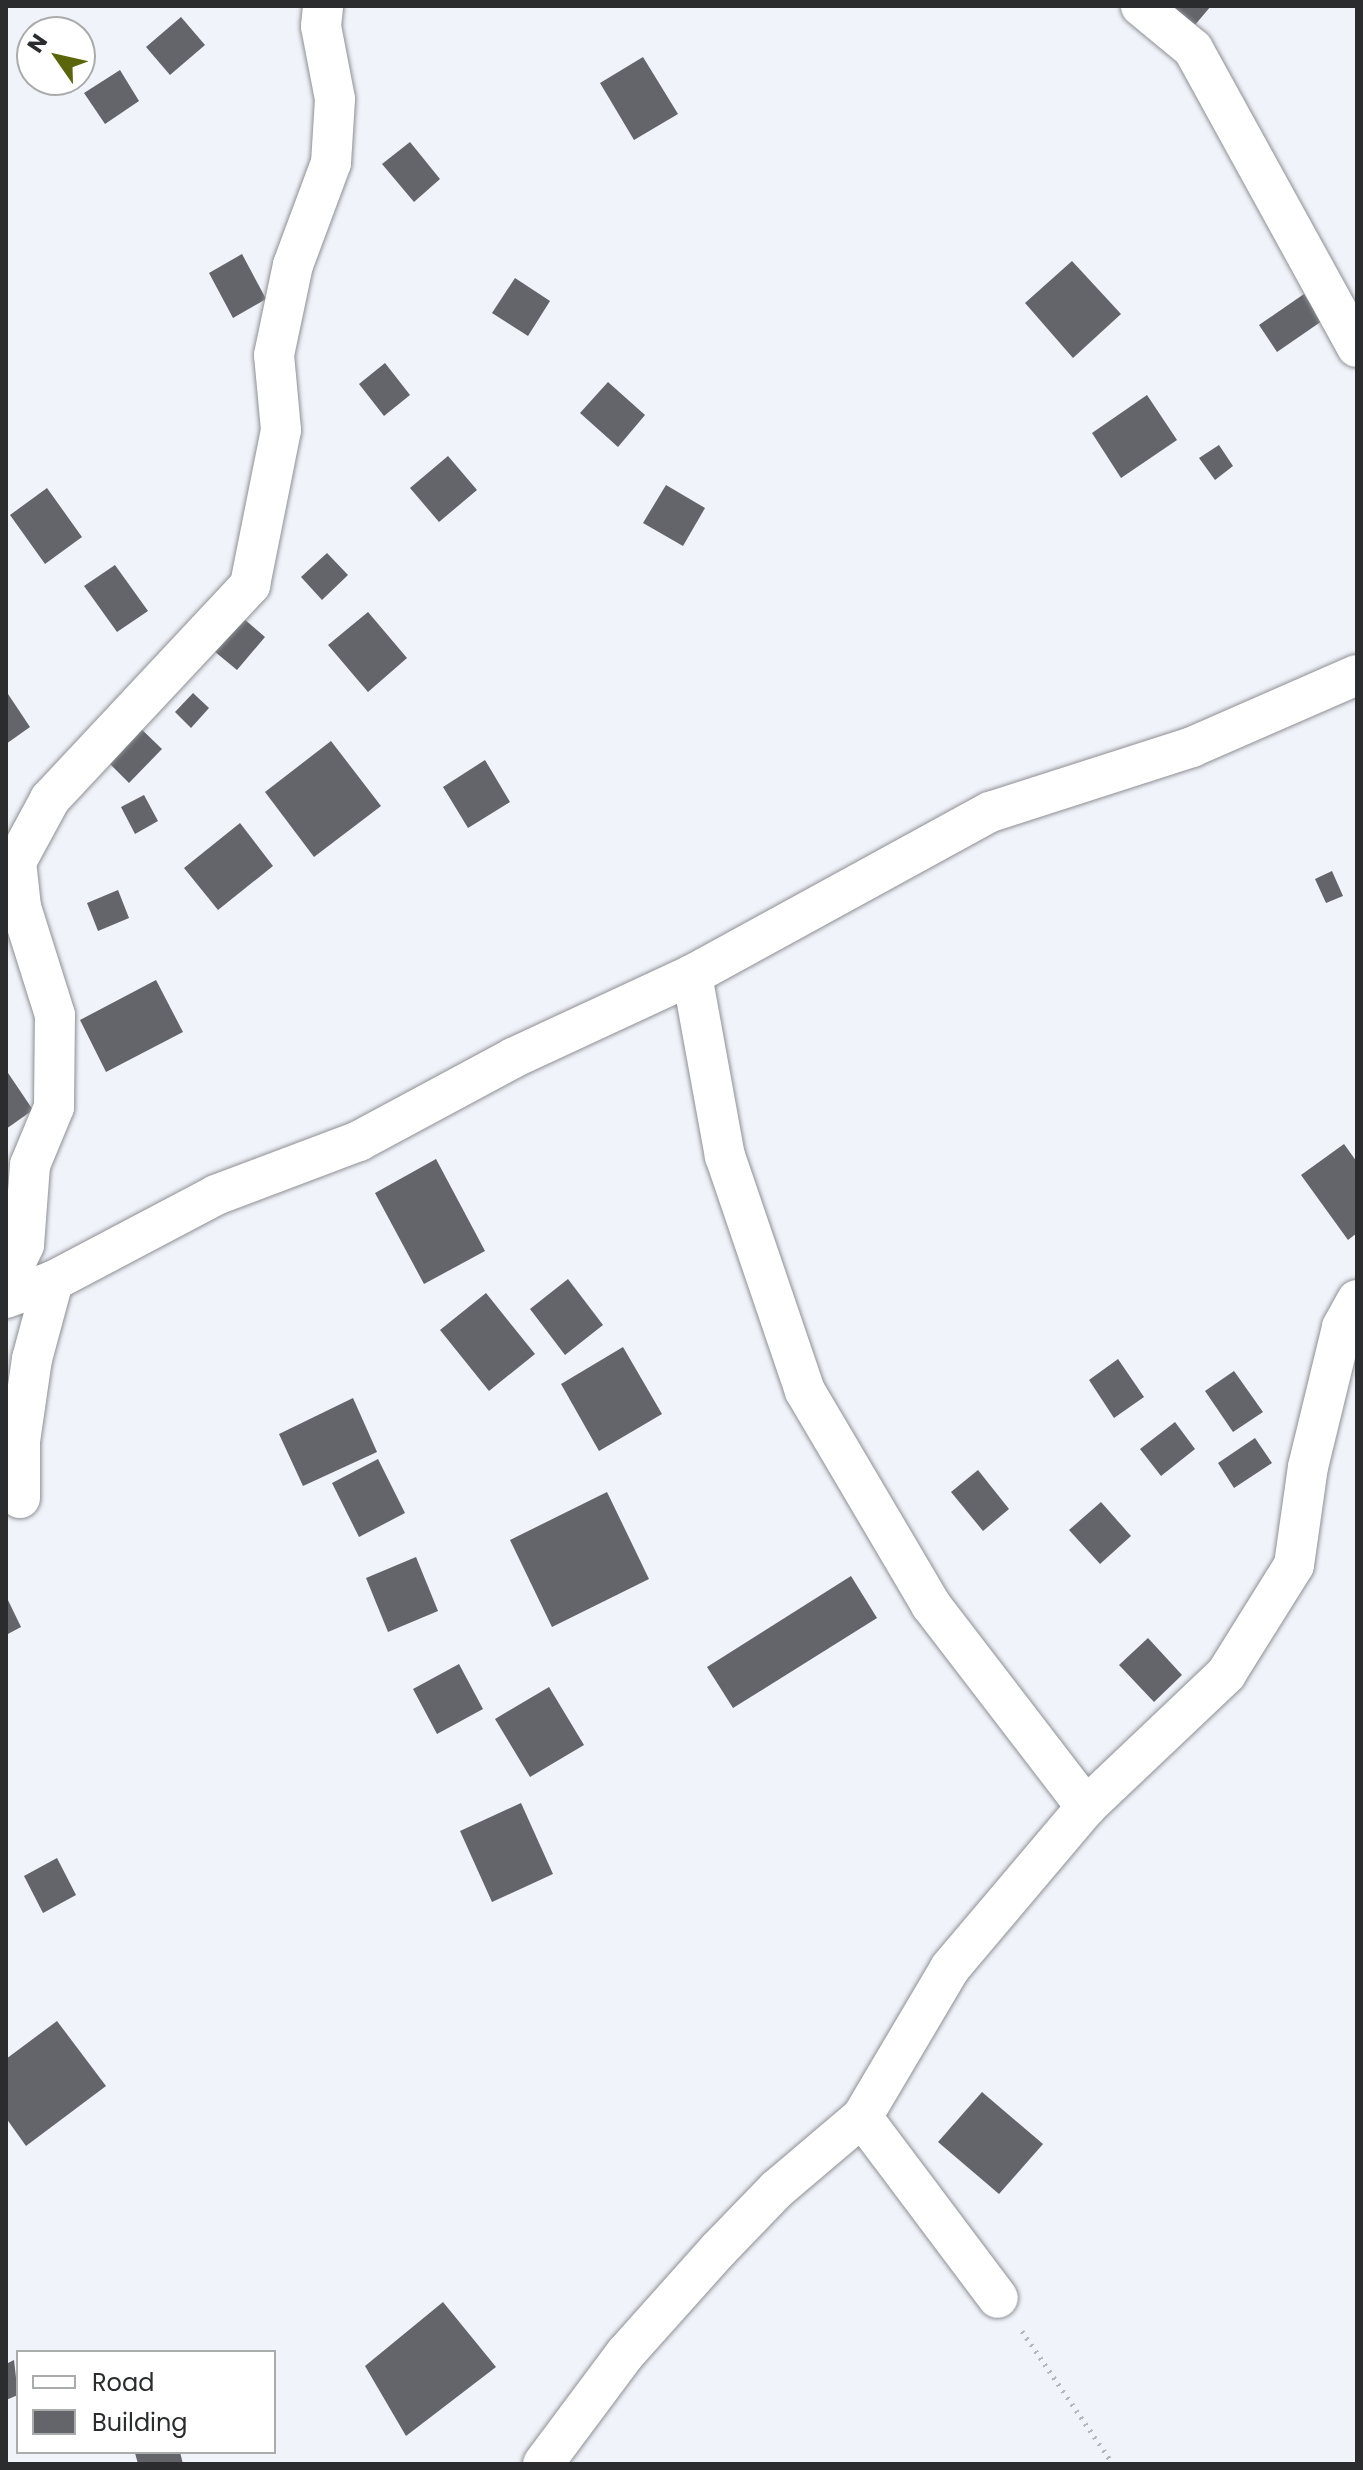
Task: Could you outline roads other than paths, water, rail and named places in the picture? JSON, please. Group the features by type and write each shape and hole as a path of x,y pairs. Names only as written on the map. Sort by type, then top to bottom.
{"street":[{"path":"6,1283 24,1245 30,1165 54,1107 55,1015 21,907 16,862 50,799 250,585 281,430 274,355 293,265 331,163 335,99 321,26 323,6"},
{"path":"1141,6 1193,49 1357,347"},
{"path":"6,1298 53,1281 216,1195 359,1141 513,1058 692,975 990,812 1192,747 1357,675"},
{"path":"692,975 725,1156 805,1391 931,1605 1086,1807"},
{"path":"20,1498 20,1441 32,1359 53,1281"},
{"path":"543,2464 625,2354 718,2250 777,2189 862,2117 950,1968 1086,1807 1226,1674 1294,1565 1308,1467 1342,1327 1357,1300"},
{"path":"862,2117 998,2298"}]}
